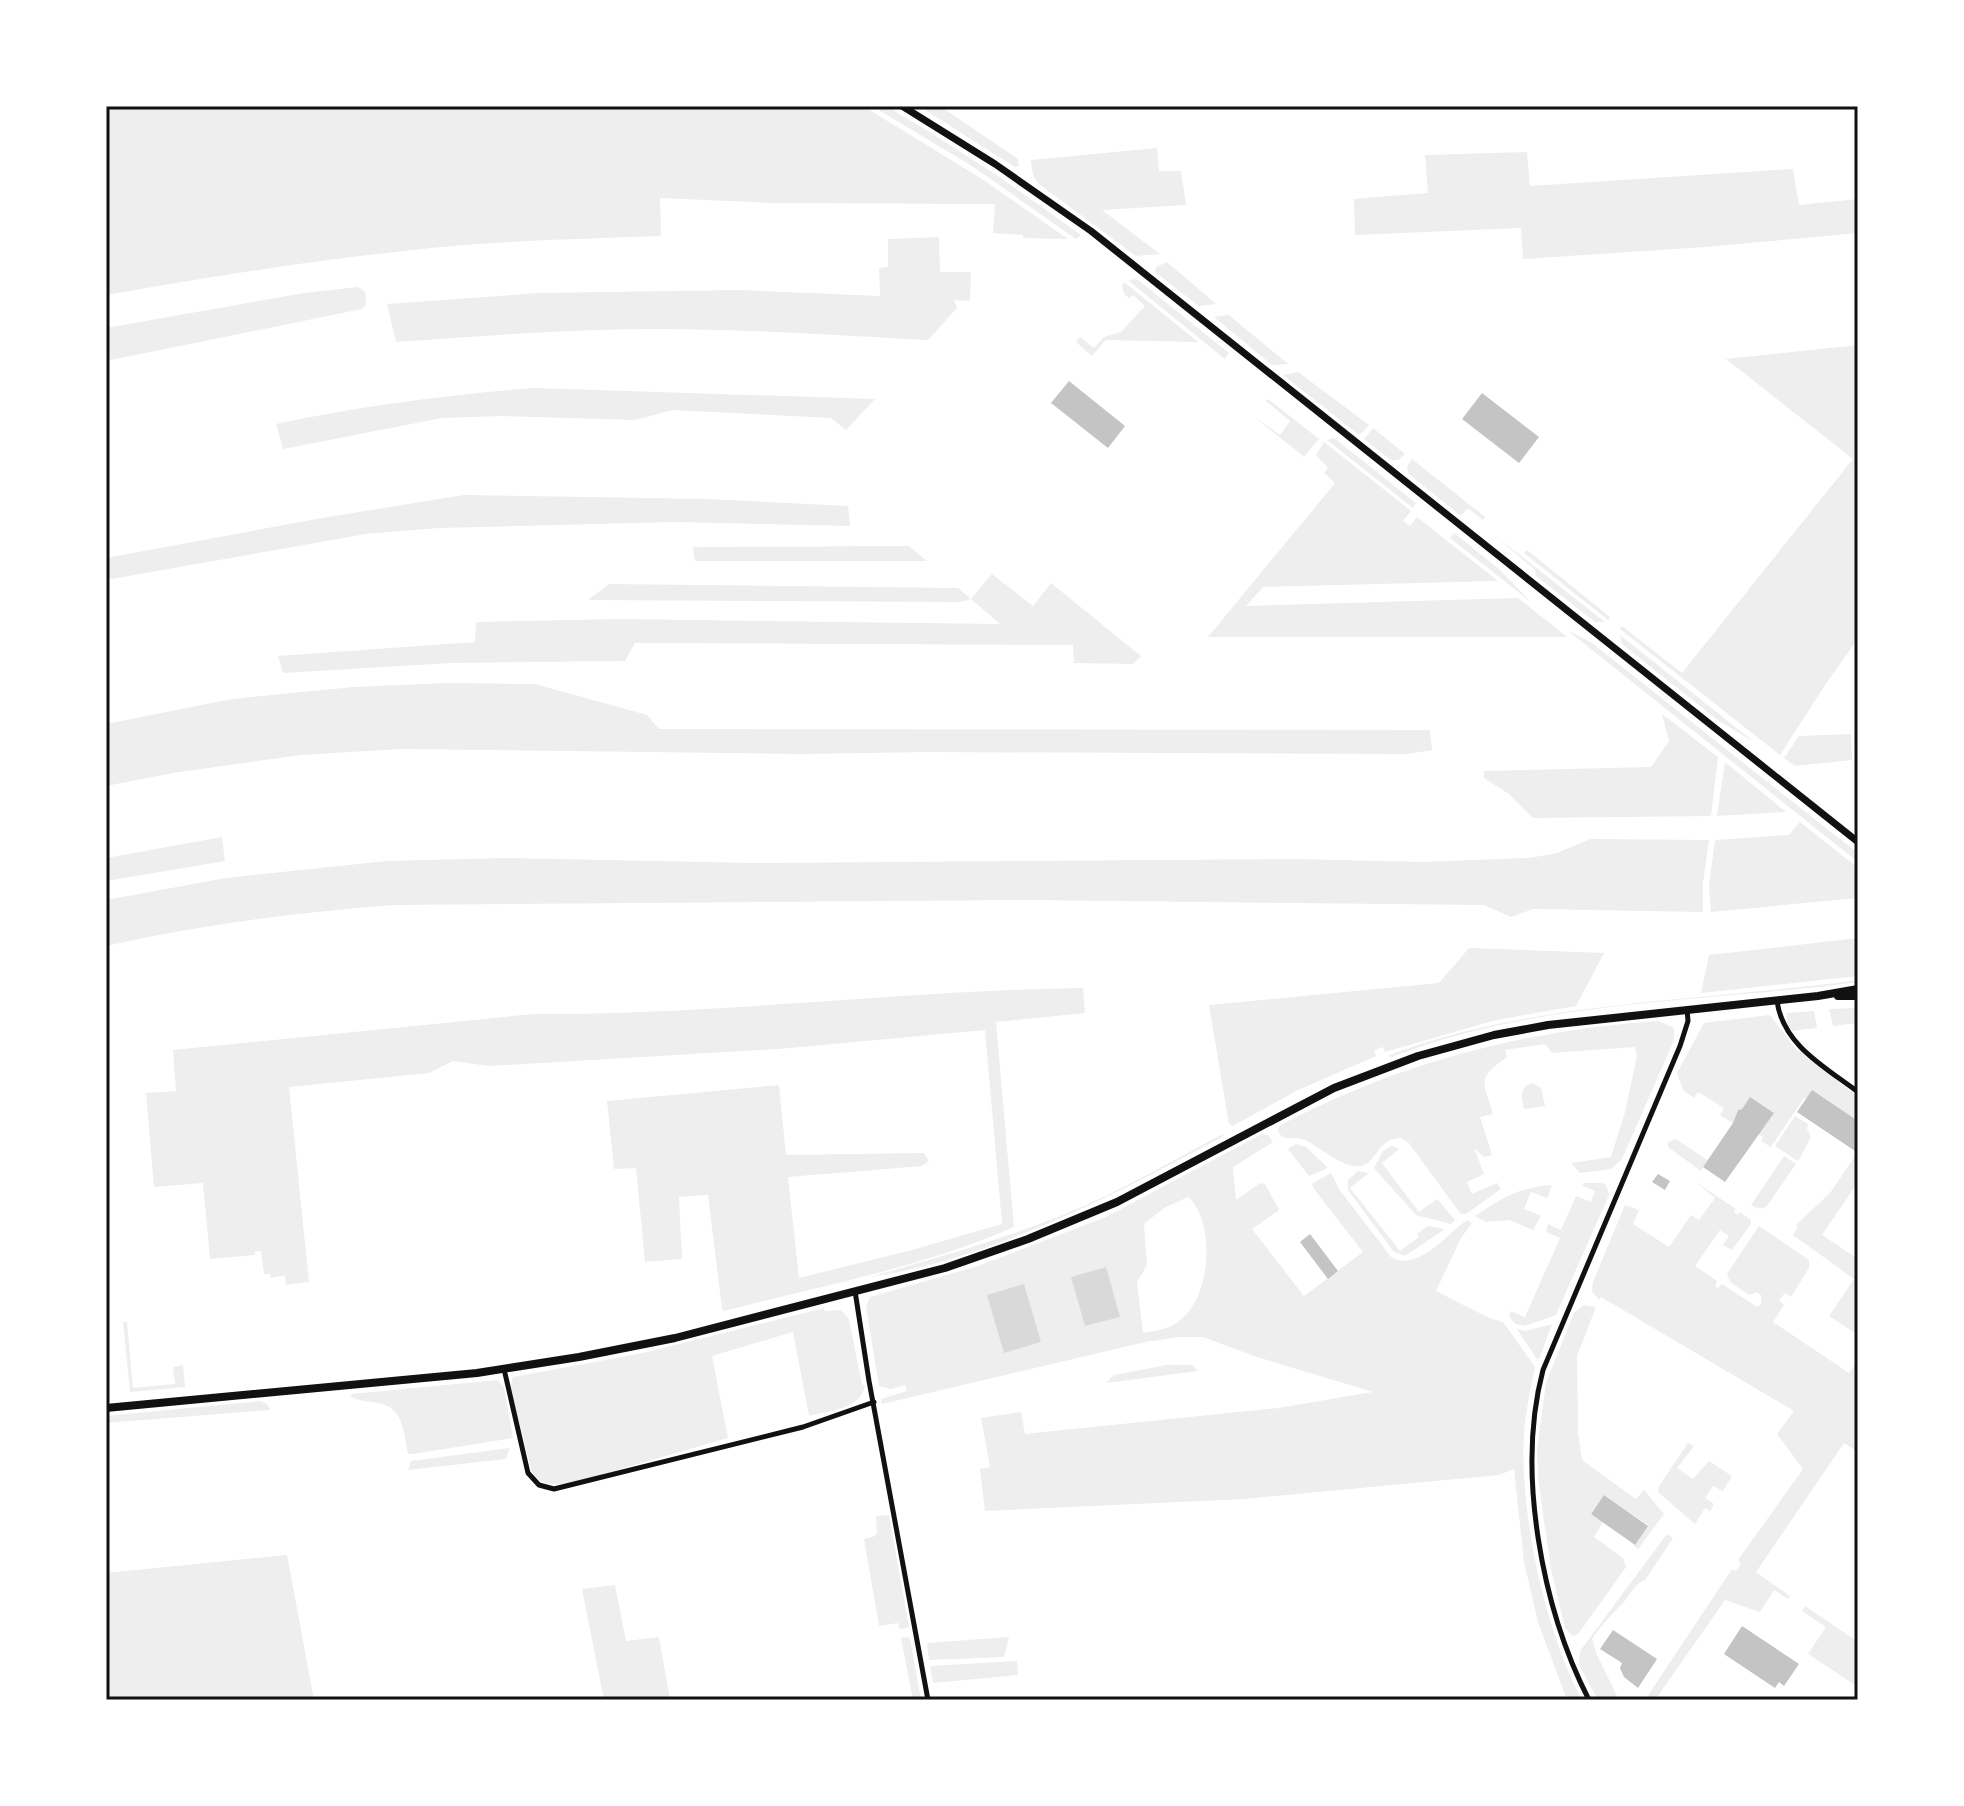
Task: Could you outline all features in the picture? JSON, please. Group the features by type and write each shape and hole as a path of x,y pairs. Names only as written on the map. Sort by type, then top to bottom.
{"main road":[{"path":"106,1408 504,1369 675,1338 981,1257 1067,1224 1141,1190 1312,1099 1367,1074 1418,1056 1494,1035 1548,1025 1858,989"},
{"path":"1818,996 1858,996"}],"street":[{"path":"902,106 995,164 1091,231 1858,842"},
{"path":"1776,1000 1783,1026 1793,1041 1858,1092"},
{"path":"1589,1700 1562,1638 1550,1597 1535,1498 1531,1457 1532,1420 1543,1370 1680,1046 1688,1021 1687,1009"},
{"path":"855,1290 928,1700"},
{"path":"504,1369 528,1473 539,1485 554,1489 803,1427 874,1402"}],"shaded area":[{"path":"106,106 863,106 982,179 1068,239 1023,238 1023,235 993,233 995,204 773,203 660,198 661,236 509,242 408,250 257,270 106,295"},
{"path":"872,106 886,106 928,131 1081,235 1076,239 972,166"},
{"path":"919,106 940,106 1018,159 1019,166 1015,167"},
{"path":"1157,148 1159,171 1181,171 1186,205 1102,210 1160,254 1136,256 1039,184 1032,170 1031,160"},
{"path":"1527,152 1530,186 1793,169 1799,205 1858,199 1858,233 1523,259 1521,228 1355,235 1354,199 1428,193 1425,155"},
{"path":"939,237 940,272 971,272 970,301 954,300 957,308 928,340 653,329 396,342 387,304 540,293 738,290 880,296 879,268 888,267 888,239"},
{"path":"1167,262 1216,304 1199,306 1155,272 1156,267"},
{"path":"1133,279 1229,353 1225,359 1129,281"},
{"path":"1124,282 1198,342 1106,340 1092,356 1076,342 1080,337 1094,348 1104,337 1121,332 1145,306 1133,295 1129,298 1124,294"},
{"path":"358,287 365,292 366,305 362,309 106,361 106,328 304,293"},
{"path":"1229,315 1288,364 1272,365 1214,317"},
{"path":"1858,345 1858,639 1780,755 1620,629 1622,626 1682,673 1853,459 1726,359"},
{"path":"1298,372 1369,425 1358,434 1283,375"},
{"path":"535,388 875,399 846,430 831,418 673,410 635,420 502,416 442,418 283,449 276,424 405,402"},
{"path":"1268,399 1319,439 1304,457 1252,415 1280,435 1290,421 1266,401"},
{"path":"1373,428 1405,454 1398,460 1391,460 1364,439"},
{"path":"1334,438 1416,503 1413,508 1327,440"},
{"path":"1324,442 1411,511 1403,521 1410,526 1417,517 1498,581 1263,587 1246,606 1518,598 1567,637 1208,637 1335,483 1324,473 1328,468 1316,455"},
{"path":"1412,459 1485,517 1483,520 1468,508 1461,516 1409,474 1407,467"},
{"path":"464,495 709,499 848,506 850,526 674,522 439,528 366,534 106,580 106,558"},
{"path":"1454,533 1499,569 1531,602 1450,538"},
{"path":"1493,534 1605,622 1595,622 1536,576 1535,570"},
{"path":"909,546 927,561 695,561 693,547"},
{"path":"1527,550 1610,617 1608,620 1524,553"},
{"path":"992,574 1033,606 1051,583 1141,656 1133,664 1074,663 1073,645 635,643 625,661 451,663 283,673 278,656 475,642 476,622 619,619 1000,624 971,599"},
{"path":"609,584 958,588 971,599 960,602 588,600"},
{"path":"1567,630 1592,643 1858,853 1858,862"},
{"path":"1620,635 1754,742 1719,721 1622,644"},
{"path":"449,683 535,684 647,715 659,729 1430,730 1432,750 1408,754 802,754 400,749 301,755 106,786 106,724 232,699 353,687"},
{"path":"1662,714 1718,757 1711,816 1533,818 1509,794 1484,778 1484,771 1651,767 1669,741"},
{"path":"1851,734 1852,760 1795,766 1784,758 1799,736"},
{"path":"1725,762 1786,812 1717,816"},
{"path":"1800,822 1858,868 1858,898 1711,912 1709,886 1715,840 1789,835"},
{"path":"222,837 225,861 106,881 106,858"},
{"path":"1590,839 1709,840 1703,883 1703,912 1533,909 1511,917 1484,905 1026,900 395,905 249,920 106,946 106,900 226,878 386,861 505,858 754,863 1294,859 1423,862 1529,858 1557,853"},
{"path":"1858,938 1858,976 1701,993 1709,955"},
{"path":"1469,948 1604,953 1576,1006 1496,1020 1385,1052 1383,1047 1374,1050 1376,1056 1296,1091 1233,1126 1229,1124 1209,1005 1439,983"},
{"path":"1858,980 1800,989 1563,1013 1505,1024 1387,1056 1444,1037 1502,1023 1561,1013 1620,1005"},
{"path":"1083,988 1085,1013 996,1022 1014,1227 908,1265 724,1311 708,1195 679,1197 682,1259 645,1262 636,1168 614,1169 607,1101 779,1085 786,1155 924,1153 929,1161 922,1166 788,1177 799,1278 1002,1224 985,1030 778,1049 489,1066 453,1061 429,1073 289,1087 309,1282 286,1285 285,1275 271,1278 270,1274 264,1274 261,1251 254,1252 255,1255 210,1259 203,1183 154,1187 146,1093 176,1091 173,1050 534,1014 671,1011 946,993"},
{"path":"1858,1008 1858,1023 1833,1026 1829,1009"},
{"path":"1814,1011 1817,1028 1792,1031 1787,1023 1787,1013"},
{"path":"1770,1015 1796,1049 1858,1097 1858,1121 1804,1098 1771,1147 1761,1141 1763,1137 1757,1134 1773,1112 1750,1097 1738,1110 1733,1123 1720,1115 1724,1108 1698,1092 1694,1098 1683,1090 1677,1073 1704,1023"},
{"path":"1659,1021 1674,1028 1674,1040 1622,1159 1611,1169 1580,1173 1571,1163 1611,1157 1625,1112 1637,1056 1635,1047 1552,1053 1545,1044 1505,1050 1507,1057 1490,1070 1485,1081 1493,1114 1480,1117 1492,1155 1484,1157 1474,1148 1484,1174 1467,1182 1472,1194 1497,1183 1501,1189 1466,1214 1461,1214 1408,1142 1401,1138 1387,1142 1366,1164 1353,1166 1302,1139 1282,1137 1278,1131 1279,1126 1369,1084 1463,1053 1560,1032"},
{"path":"1532,1083 1541,1088 1545,1106 1524,1109 1523,1090"},
{"path":"1795,1116 1808,1124 1811,1137 1798,1161 1775,1146"},
{"path":"1223,1134 1139,1181 1052,1222 962,1256 870,1277 979,1245 1060,1216 1121,1188"},
{"path":"1262,1134 1268,1135 1273,1142 1233,1167 1236,1200 1260,1183 1265,1184 1279,1210 1252,1229 1304,1296 1363,1252 1314,1189 1312,1184 1331,1173 1339,1189 1391,1257 1401,1261 1421,1256 1467,1220 1472,1223 1461,1238 1436,1291 1503,1322 1535,1367 1524,1433 1530,1534 1546,1606 1582,1700 1567,1700 1538,1622 1524,1562 1514,1469 1499,1475 1244,1499 985,1511 980,1469 990,1467 981,1418 1021,1412 1025,1434 1278,1408 1373,1392 1257,1357 1203,1337 1180,1337 1145,1342 882,1404 881,1399 907,1391 905,1385 891,1389 879,1386 866,1306 870,1297 978,1266 1106,1217","holes":["1188,1197 1203,1225 1206,1263 1196,1300 1186,1315 1173,1325 1143,1333 1137,1282 1147,1265 1144,1224 1164,1208"]},
{"path":"1676,1139 1707,1160 1701,1171 1668,1147 1668,1142"},
{"path":"1296,1144 1306,1147 1328,1168 1309,1176 1288,1149"},
{"path":"1392,1146 1399,1149 1382,1163 1419,1212 1437,1199 1455,1220 1451,1224 1416,1215 1374,1168 1383,1151"},
{"path":"1858,1152 1858,1182 1822,1235 1858,1259 1858,1335 1829,1316 1854,1279 1793,1235 1798,1227 1796,1225 1830,1193"},
{"path":"1784,1156 1796,1164 1767,1206 1759,1208 1751,1205"},
{"path":"1358,1171 1369,1173 1350,1188 1400,1251 1428,1226 1445,1229 1405,1256 1394,1252 1348,1190 1348,1180"},
{"path":"1694,1181 1736,1209 1734,1212 1738,1215 1740,1212 1751,1220 1732,1250 1723,1245 1729,1236 1720,1230 1695,1266 1717,1281 1715,1287 1722,1284 1757,1307 1761,1304 1761,1295 1756,1292 1749,1295 1730,1282 1727,1274 1759,1226 1809,1260 1809,1268 1791,1297 1785,1293 1779,1300 1784,1305 1773,1322 1849,1373 1858,1361 1858,1452 1844,1443 1756,1572 1790,1596 1788,1599 1774,1590 1760,1612 1725,1600 1655,1700 1645,1700 1732,1569 1736,1571 1741,1564 1738,1560 1803,1469 1777,1434 1794,1411 1601,1297 1599,1300 1592,1291 1625,1205 1639,1210 1633,1224 1669,1247 1691,1215 1699,1220 1715,1198"},
{"path":"1583,1183 1606,1185 1609,1195 1556,1315 1525,1326 1515,1324 1509,1316 1511,1311 1525,1317 1560,1238 1546,1232 1548,1224 1561,1230 1576,1196 1591,1202 1595,1191 1583,1186"},
{"path":"1552,1185 1547,1198 1531,1192 1524,1209 1541,1216 1533,1230 1509,1220 1486,1222 1475,1216 1511,1194"},
{"path":"1106,1267 1120,1317 1085,1326 1071,1277"},
{"path":"1024,1284 1041,1342 1004,1353 987,1295"},
{"path":"1584,1305 1596,1307 1577,1356 1578,1433 1582,1460 1636,1499 1644,1490 1664,1514 1638,1549 1634,1546 1648,1525 1604,1495 1591,1513 1603,1522 1594,1537 1623,1558 1626,1567 1579,1633 1573,1636 1565,1628 1551,1569 1538,1479 1537,1449 1546,1383 1574,1313"},
{"path":"824,1308 825,1311 841,1310 849,1319 862,1385 865,1385 863,1393 851,1404 809,1416 793,1332 712,1356 728,1438 572,1483 545,1483 532,1472 510,1387 513,1377 643,1353"},
{"path":"123,1322 127,1322 133,1388 175,1384 173,1367 183,1365 185,1387 130,1392"},
{"path":"1552,1324 1537,1359 1517,1329 1526,1331"},
{"path":"1167,1365 1192,1365 1198,1371 1106,1383 1114,1375"},
{"path":"497,1380 504,1387 513,1438 413,1454 408,1454 402,1424 395,1411 382,1404 350,1396 352,1394"},
{"path":"260,1401 267,1404 270,1410 106,1423 106,1416"},
{"path":"1688,1443 1694,1446 1677,1468 1693,1479 1709,1461 1732,1476 1723,1491 1713,1486 1705,1498 1714,1504 1710,1511 1705,1508 1695,1524 1658,1492"},
{"path":"510,1448 506,1459 408,1470 411,1461"},
{"path":"889,1515 909,1627 900,1629 898,1623 879,1626 864,1539 875,1536 876,1516"},
{"path":"1667,1534 1673,1538 1645,1580 1635,1587 1592,1639 1619,1700 1598,1700 1579,1665 1580,1651"},
{"path":"287,1555 314,1700 106,1700 106,1573"},
{"path":"615,1585 626,1641 659,1637 670,1700 604,1700 582,1589"},
{"path":"1805,1606 1858,1642 1858,1687 1808,1654 1826,1627 1802,1611"},
{"path":"908,1637 921,1700 913,1700 901,1638"},
{"path":"1009,1637 1004,1657 929,1660 927,1643"},
{"path":"1017,1661 1018,1675 933,1683 930,1666"}],"building":[{"path":"1069,381 1125,426 1108,448 1051,403"},
{"path":"1482,393 1539,437 1519,463 1462,419"},
{"path":"1812,1090 1858,1121 1858,1153 1797,1112"},
{"path":"1750,1097 1774,1113 1725,1182 1703,1167 1733,1123 1738,1110"},
{"path":"1658,1174 1670,1181 1665,1190 1652,1182"},
{"path":"1310,1234 1338,1271 1328,1279 1300,1242"},
{"path":"1604,1495 1648,1526 1635,1545 1591,1514"},
{"path":"1742,1626 1799,1664 1784,1686 1779,1682 1775,1688 1724,1654"},
{"path":"1613,1630 1657,1659 1638,1688 1624,1677 1620,1668 1622,1663 1600,1649"}]}
